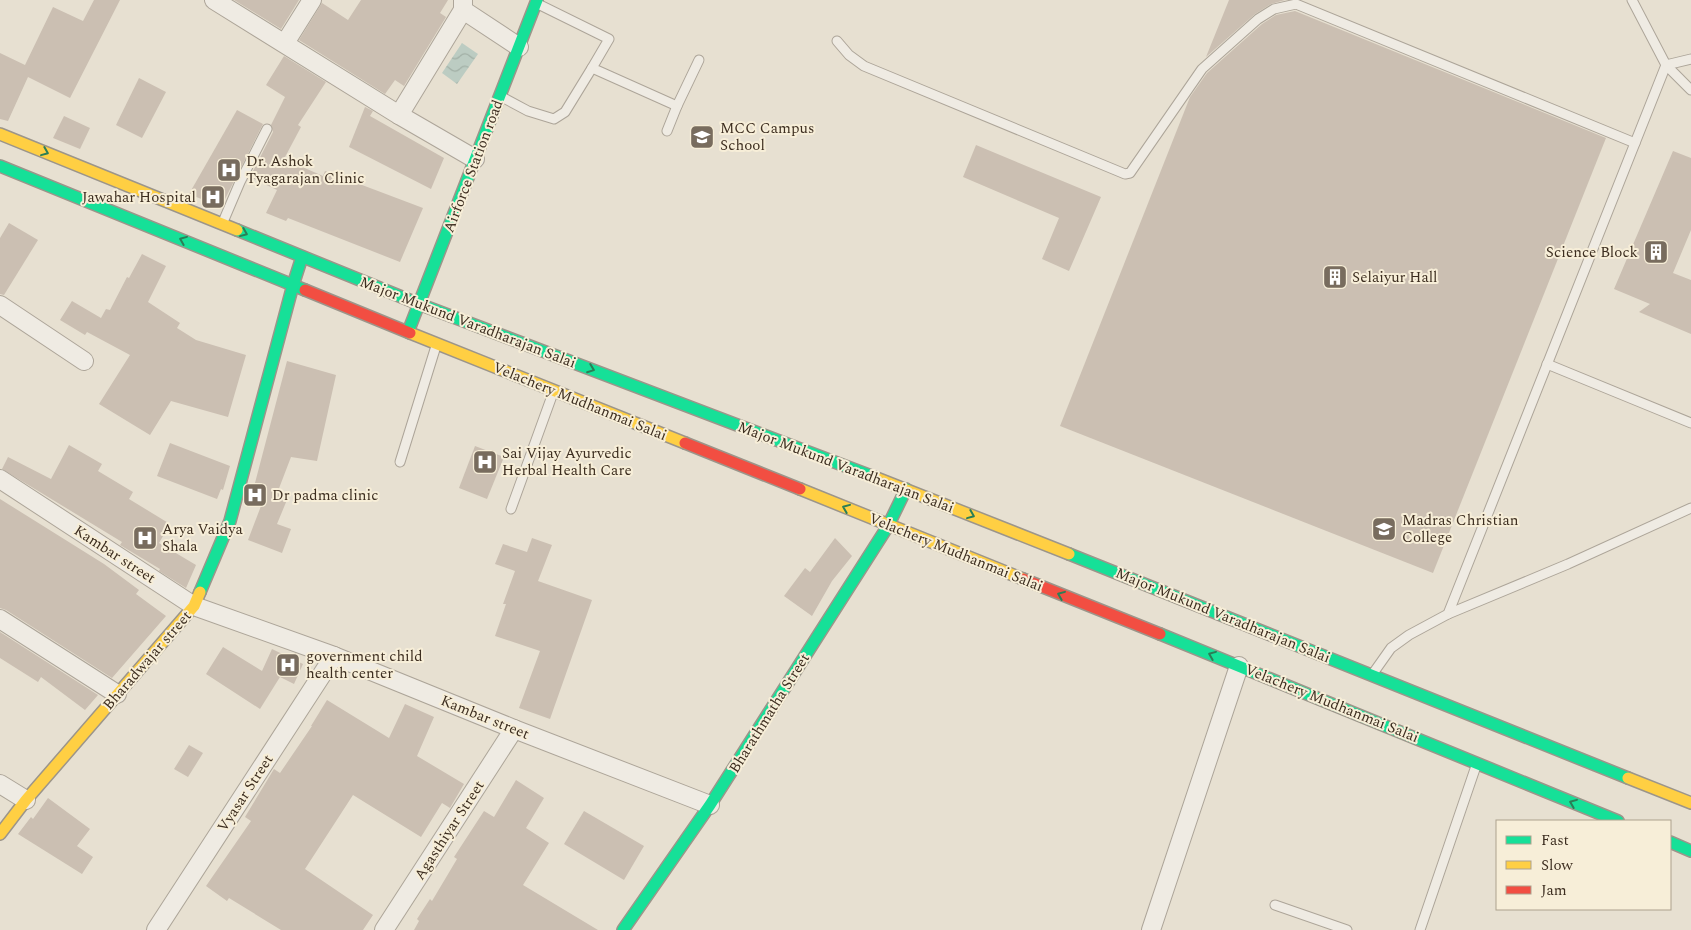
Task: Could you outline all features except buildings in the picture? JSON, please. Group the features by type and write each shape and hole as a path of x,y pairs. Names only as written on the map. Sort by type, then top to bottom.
{"main road":[{"name":"Airforce Station road","path":"408,332 537,2"},
{"name":"Major Mukund Varadharajan Salai","path":"0,134 419,304 906,489 1691,803"},
{"path":"0,166 293,284"},
{"name":"Bharadwajar street","path":"0,834 26,800 194,606 230,521 293,284 302,257"},
{"name":"Velachery Mudhanmai Salai","path":"293,284 436,344 1239,666 1616,820"},
{"name":"Bharathmatha Street","path":"622,930 710,805 888,526 906,489"},
{"path":"1671,842 1691,851"}],"street":[{"path":"214,0 398,115 475,159"},
{"path":"285,43 312,0"},
{"path":"398,115 463,5 519,47"},
{"path":"0,305 84,361"},
{"name":"Kambar street","path":"0,479 194,606 334,656 514,729 710,805"},
{"path":"0,619 117,694"},
{"name":"Vyasar Street","path":"156,930 334,656"},
{"path":"1151,930 1239,666"},
{"name":"Agasthiyar Street","path":"384,930 514,729"},
{"path":"0,784 26,800"}],"lane":[{"path":"1632,0 1666,65 1691,90"},
{"path":"500,96 528,111 554,119 565,112 609,39 537,2"},
{"path":"837,41 864,66 1125,174 1130,173 1202,68 1258,19 1274,9 1296,4 1635,143"},
{"path":"1666,65 1691,59"},
{"path":"667,132 699,60"},
{"path":"1448,614 1666,65"},
{"path":"592,68 677,106"},
{"path":"222,224 240,182 267,129"},
{"path":"400,462 436,344"},
{"path":"1547,364 1691,423"},
{"path":"511,509 554,391"},
{"path":"1372,674 1391,648 1448,614 1568,564 1691,508"},
{"path":"1420,930 1477,763"},
{"path":"1275,905 1347,930"}],"water":[{"path":"462,43 478,54 457,84 442,73"}],"traffic: fast":[{"path":"408,332 537,0"},
{"path":"0,166 305,290"},
{"path":"237,230 419,304 874,477"},
{"path":"200,592 230,521 302,257"},
{"path":"623,930 710,805 888,526 906,489"},
{"path":"1069,554 1628,778"},
{"path":"1160,634 1616,820"},
{"path":"1671,842 1691,851"}],"traffic: slow":[{"path":"0,134 237,230"},
{"path":"410,333 685,443"},
{"path":"874,477 1069,554"},
{"path":"800,489 1023,579"},
{"path":"0,834 26,800 194,606 200,592"},
{"path":"1628,778 1691,803"}],"traffic: jam":[{"path":"305,290 410,333"},
{"path":"685,443 800,489"},
{"path":"1023,579 1160,634"}],"place":[{"name":"MCC Campus School","path":"702,137"},
{"name":"Dr. Ashok Tyagarajan Clinic","path":"229,170"},
{"name":"Jawahar Hospital","path":"213,197"},
{"name":"Science Block","path":"1656,252"},
{"name":"Selaiyur Hall","path":"1335,277"},
{"name":"Sai Vijay Ayurvedic Herbal Health Care","path":"485,462"},
{"name":"Dr padma clinic","path":"255,495"},
{"name":"Madras Christian College","path":"1384,529"},
{"name":"Arya Vaidya Shala","path":"145,538"},
{"name":"government child health center","path":"288,665"}]}
